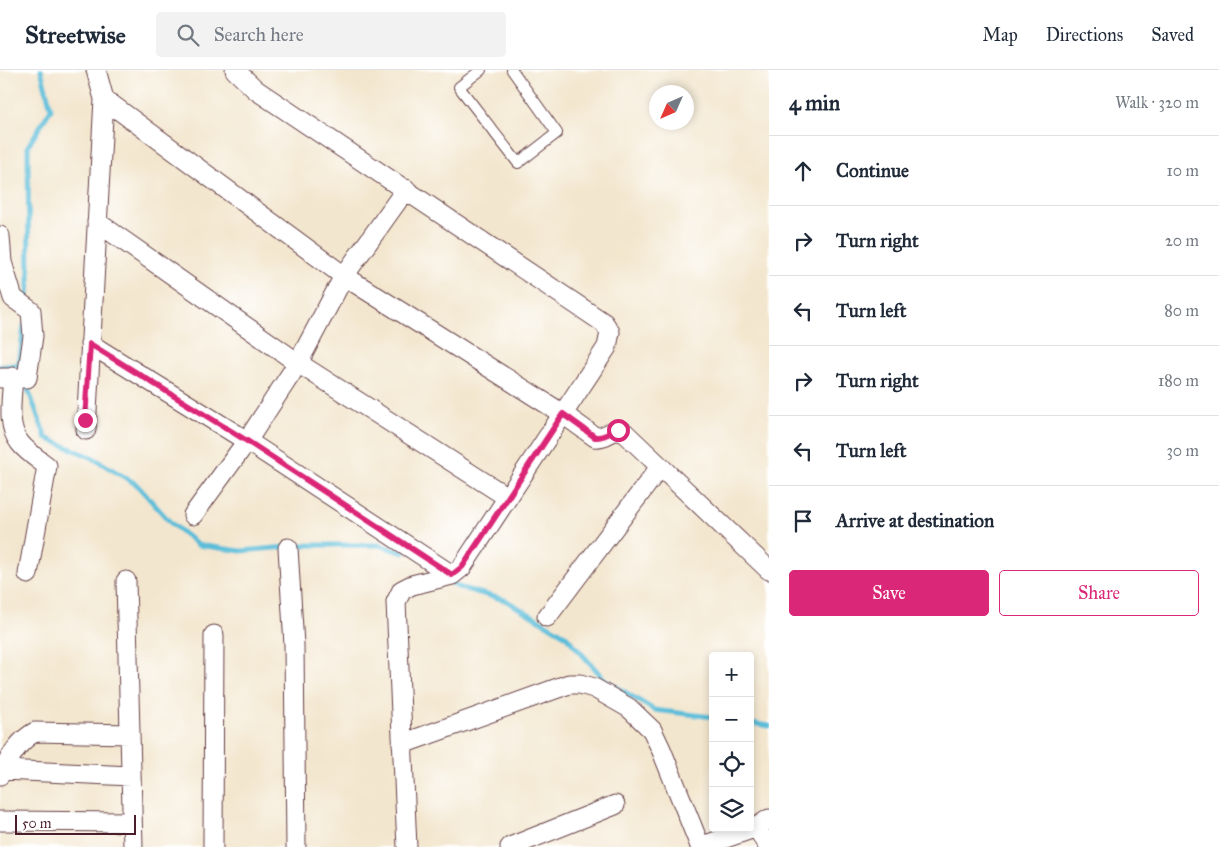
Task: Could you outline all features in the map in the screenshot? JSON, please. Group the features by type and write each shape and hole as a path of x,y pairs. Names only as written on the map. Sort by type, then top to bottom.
{"street":[{"path":"86,430 104,99 96,70"},
{"path":"235,70 256,90 604,323 610,332 607,347 462,567 451,575 412,585 402,590 396,602 406,847"},
{"path":"104,99 344,276 563,414 595,437 600,438 612,431 618,430 625,433 769,570"},
{"path":"193,516 247,441 298,363 344,276 406,189"},
{"path":"97,222 298,363 507,497"},
{"path":"0,236 2,262 19,303 31,311 33,336 13,378 12,424 18,441 29,453 47,466 28,574"},
{"path":"90,344 247,441 451,575"},
{"path":"546,617 660,467"},
{"path":"288,548 294,645 296,847"},
{"path":"126,581 133,847"},
{"path":"213,847 214,634"},
{"path":"402,744 569,684 580,684 594,688 629,708 652,730 700,847 763,823 768,847"},
{"path":"130,734 35,732 26,737 16,747 2,773 131,776"},
{"path":"510,847 615,805"},
{"path":"0,821 132,822"}],"lane":[{"path":"481,70 459,87 518,163 557,133 512,70"}],"waterway":[{"path":"27,302 29,284 28,146 51,109 41,70"},
{"path":"19,364 24,325"},
{"path":"0,367 19,364 22,371"},
{"path":"25,381 46,438 93,458 136,484 171,523 198,545 241,551 309,545 379,545 404,553"},
{"path":"449,581 458,587 505,600 565,635 605,680 654,710 709,717"},
{"path":"754,724 769,726"}],"route":[{"path":"85,420 90,344 247,441 452,575 462,567 563,414 595,437 600,438 612,431 618,430"}]}
